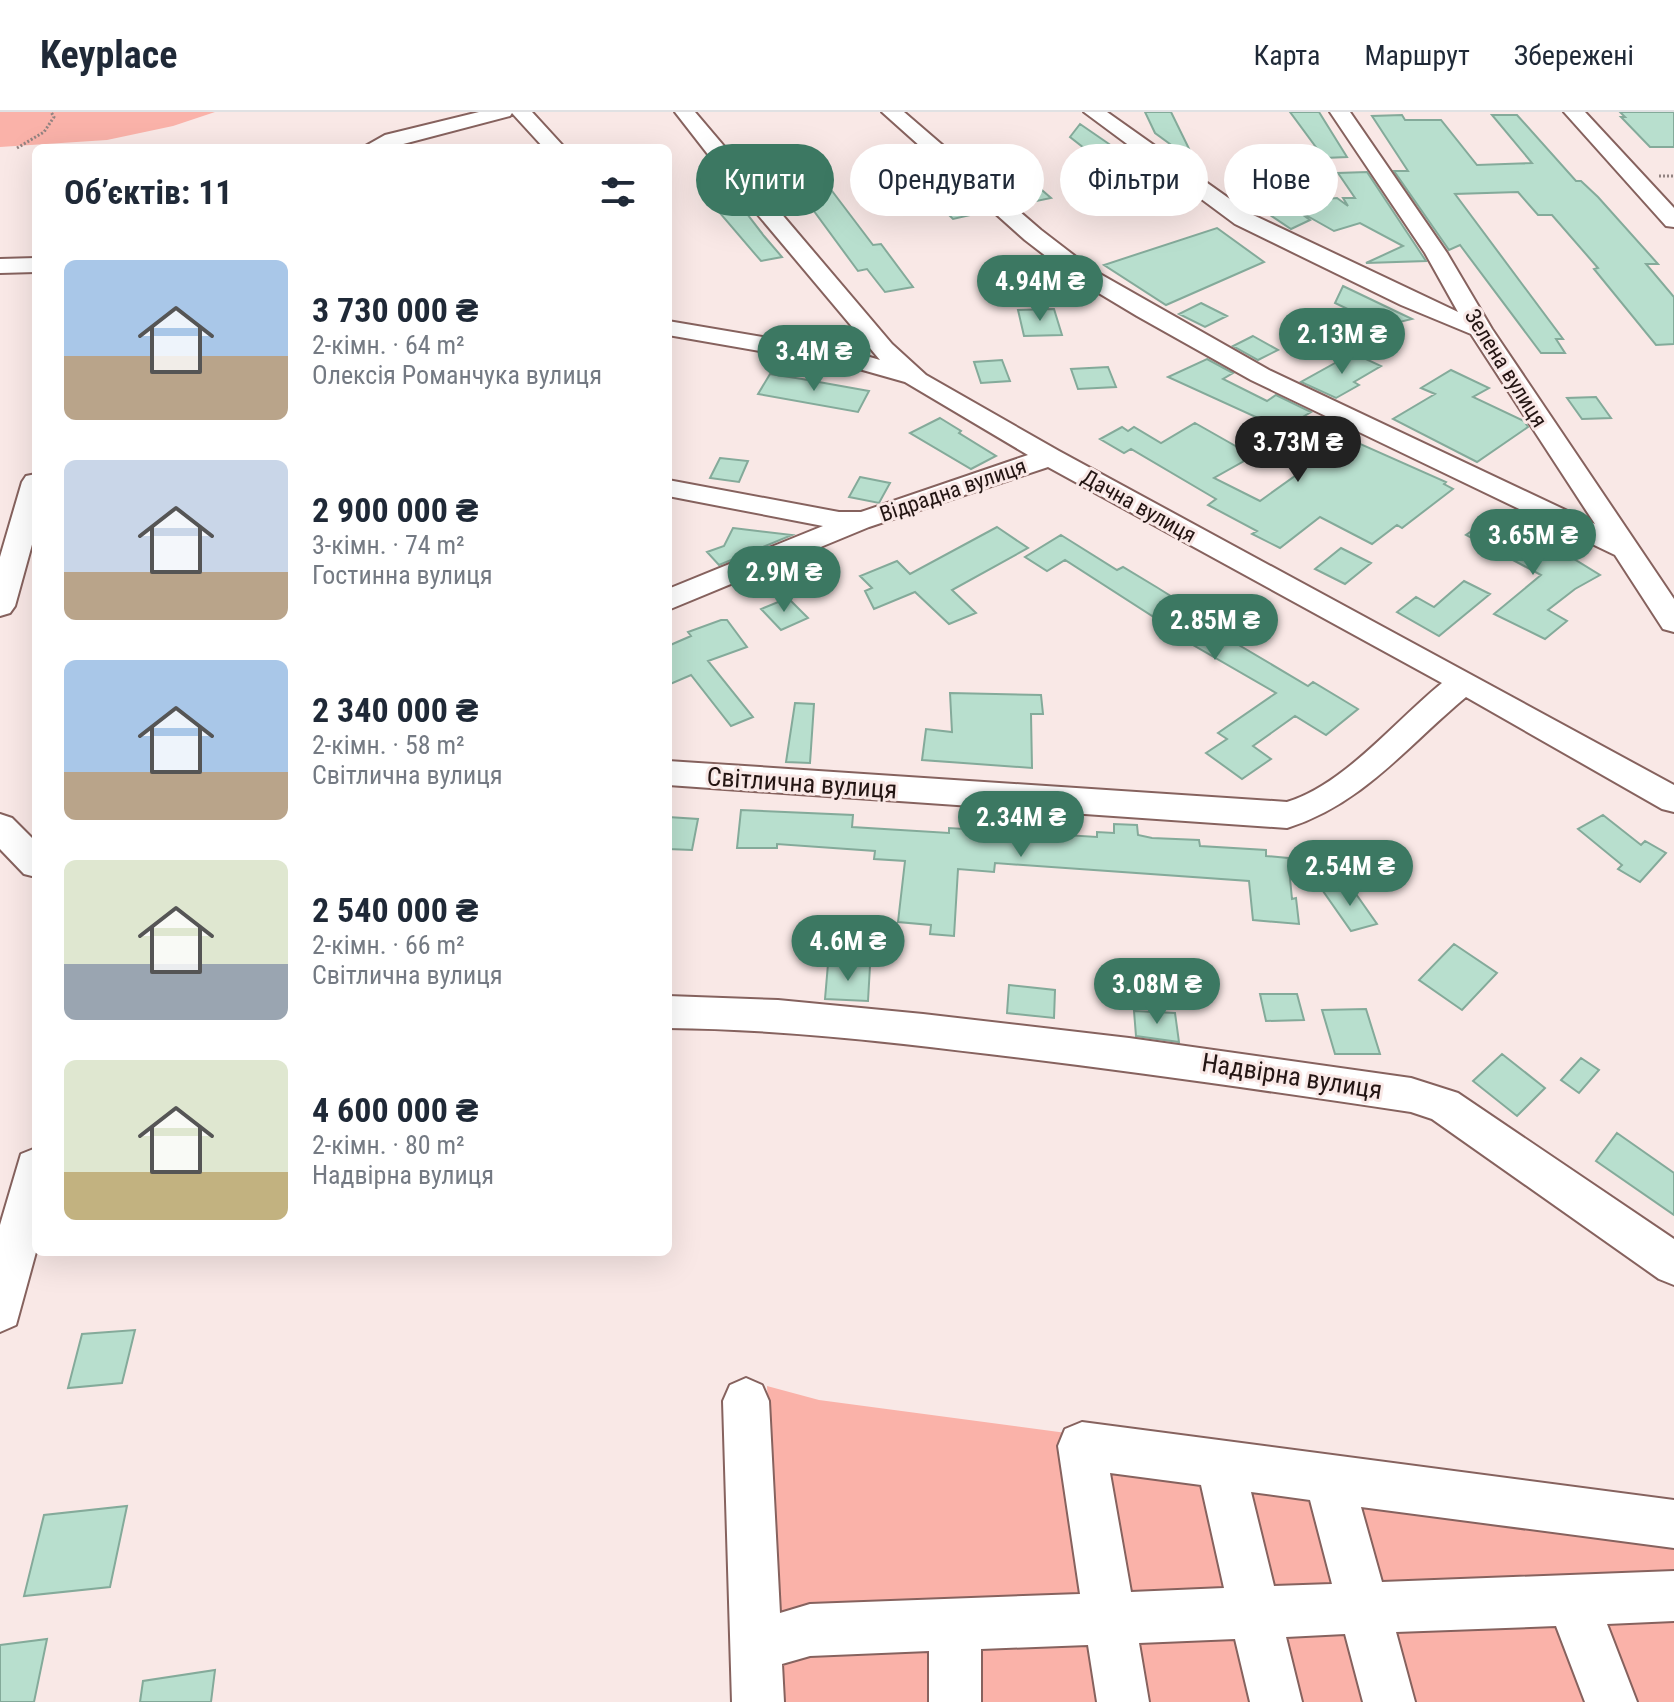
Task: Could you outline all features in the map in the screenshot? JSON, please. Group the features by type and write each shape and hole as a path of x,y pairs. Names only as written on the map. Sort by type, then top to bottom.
{"street":[{"path":"381,144 503,112"},
{"path":"521,112 551,144"},
{"name":"Дачна вулиця","path":"685,112 883,349 917,380 1050,457 1674,800"},
{"path":"892,112 1033,235 1085,275 1145,311 1260,375 1622,548"},
{"path":"1094,112 1243,219 1409,300 1480,329"},
{"name":"Зелена вулиця","path":"1340,112 1436,253 1480,329 1622,548 1674,622"},
{"path":"1574,112 1674,221"},
{"path":"0,266 32,265"},
{"path":"672,329 856,360 917,380"},
{"name":"Відрадна вулиця","path":"672,489 839,521 864,520 1050,457"},
{"path":"0,606 32,496"},
{"path":"672,598 864,520"},
{"name":"Світлична вулиця","path":"672,773 1287,815 1299,813 1329,798 1435,703 1464,682"},
{"path":"0,827 32,860"},
{"name":"Надвірна вулиця","path":"672,1012 776,1015 970,1035 1189,1061 1411,1095 1444,1105 1674,1264"},
{"path":"0,1310 32,1183"},
{"path":"746,1401 758,1702"},
{"path":"1123,1702 1082,1446 1674,1524"},
{"path":"1220,1465 1276,1702"},
{"path":"1329,1480 1389,1702"},
{"path":"756,1646 810,1630 1110,1621 1674,1596"},
{"path":"1572,1600 1611,1702"},
{"path":"955,1625 955,1702"}],"path":[{"path":"17,148 44,132 54,117 51,112"}],"shaded area":[{"path":"0,112 215,112 173,126 107,140 0,147"},
{"path":"767,1386 819,1400 1674,1514 1674,1702 784,1702"}],"building":[{"path":"1145,112 1171,112 1187,144 1170,144 1155,133"},
{"path":"1290,112 1319,112 1347,157 1338,157 1338,144 1314,144"},
{"path":"1620,112 1674,112 1674,147 1650,147 1621,117 1625,117"},
{"path":"1402,115 1405,120 1441,120 1477,165 1532,163 1492,115 1517,115 1576,181 1581,181 1598,197 1658,264 1646,264 1674,297 1674,344 1656,345 1594,269 1598,268 1552,215 1538,215 1518,192 1455,194 1563,339 1556,339 1565,353 1541,353 1460,245 1449,250 1394,171 1408,171 1372,116"},
{"path":"1080,124 1109,144 1079,144 1070,137"},
{"path":"1367,172 1426,261 1366,263 1403,246 1360,223 1334,231 1307,216 1338,216 1338,199 1348,206 1343,198 1355,198 1338,173"},
{"path":"834,194 873,245 881,244 913,287 885,292 867,269 858,271 818,216 834,216"},
{"path":"722,216 749,216 782,257 761,261"},
{"path":"1272,216 1304,216 1310,220 1291,229"},
{"path":"1217,228 1264,262 1166,305 1104,265"},
{"path":"1343,286 1412,319 1383,326 1335,303"},
{"path":"1201,303 1227,316 1205,327 1179,314"},
{"path":"1054,309 1062,335 1024,336 1018,310"},
{"path":"1253,336 1278,350 1258,360 1233,346"},
{"path":"1353,353 1381,366 1354,382 1359,385 1336,398 1301,382"},
{"path":"1207,359 1233,373 1223,379 1267,401 1276,395 1311,412 1282,429 1168,377"},
{"path":"1002,360 1010,381 981,383 974,362"},
{"path":"1108,367 1116,387 1078,389 1071,369"},
{"path":"1451,370 1489,388 1473,397 1524,421 1528,427 1477,462 1393,419 1435,394 1421,388"},
{"path":"770,374 869,391 858,412 758,394"},
{"path":"1596,397 1611,418 1582,419 1567,398"},
{"path":"940,418 996,456 971,469 910,433"},
{"path":"1195,423 1253,456 1214,478 1260,501 1299,473 1285,465 1338,434 1446,482 1444,484 1453,489 1402,528 1397,525 1372,544 1320,517 1280,548 1252,534 1257,531 1208,505 1216,499 1131,449 1124,453 1100,439 1122,427 1128,431 1134,427 1161,443"},
{"path":"720,458 748,461 739,482 710,478"},
{"path":"860,477 890,483 879,503 849,497"},
{"path":"1497,514 1526,529 1517,535 1563,559 1569,556 1600,575 1548,610 1567,621 1545,639 1494,614 1541,575 1466,535"},
{"path":"997,527 1028,548 952,590 976,613 949,624 915,592 874,609 865,591 872,588 860,576 897,561 910,574"},
{"path":"733,528 792,535 719,565 707,552 724,546"},
{"path":"1061,535 1117,570 1123,567 1158,588 1185,605 1178,609 1308,686 1313,682 1358,709 1326,735 1295,716 1253,746 1271,759 1242,779 1206,753 1227,739 1218,733 1276,693 1181,638 1183,636 1065,560 1047,571 1025,557"},
{"path":"1341,548 1371,563 1345,584 1315,569"},
{"path":"1464,581 1490,594 1439,636 1397,612 1416,597 1434,607"},
{"path":"788,598 808,618 781,630 761,609"},
{"path":"727,620 747,647 708,661 753,717 731,726 691,675 672,683 672,644 691,636 688,632"},
{"path":"950,693 1041,695 1043,714 1031,714 1032,768 922,760 926,729 952,732"},
{"path":"795,703 814,704 810,763 786,762"},
{"path":"741,810 853,815 852,827 949,833 949,828 1097,837 1097,832 1114,833 1114,824 1137,825 1138,835 1152,838 1199,840 1200,846 1266,850 1266,856 1288,858 1292,899 1296,898 1299,924 1253,920 1249,881 995,863 994,872 958,869 954,936 930,934 931,925 898,922 905,861 874,859 875,851 777,844 777,848 737,848"},
{"path":"1603,815 1641,845 1645,841 1666,853 1640,882 1618,869 1622,865 1578,829"},
{"path":"672,817 698,819 692,850 672,849"},
{"path":"1349,884 1377,924 1351,931 1323,891"},
{"path":"1454,944 1497,973 1462,1010 1419,980"},
{"path":"828,964 870,966 868,1001 825,999"},
{"path":"1009,985 1055,990 1054,1018 1007,1013"},
{"path":"1260,994 1297,994 1304,1020 1266,1021"},
{"path":"1366,1009 1380,1054 1335,1054 1322,1010"},
{"path":"1134,1011 1175,1013 1179,1042 1136,1036"},
{"path":"1502,1054 1545,1088 1517,1116 1473,1081"},
{"path":"1581,1058 1599,1070 1579,1093 1561,1080"},
{"path":"1617,1133 1674,1173 1674,1215 1596,1161"},
{"path":"135,1330 122,1383 68,1388 82,1334"},
{"path":"127,1506 110,1587 24,1596 44,1515"},
{"path":"47,1639 34,1702 0,1702 0,1645"},
{"path":"215,1670 211,1702 140,1702 143,1681"}]}
